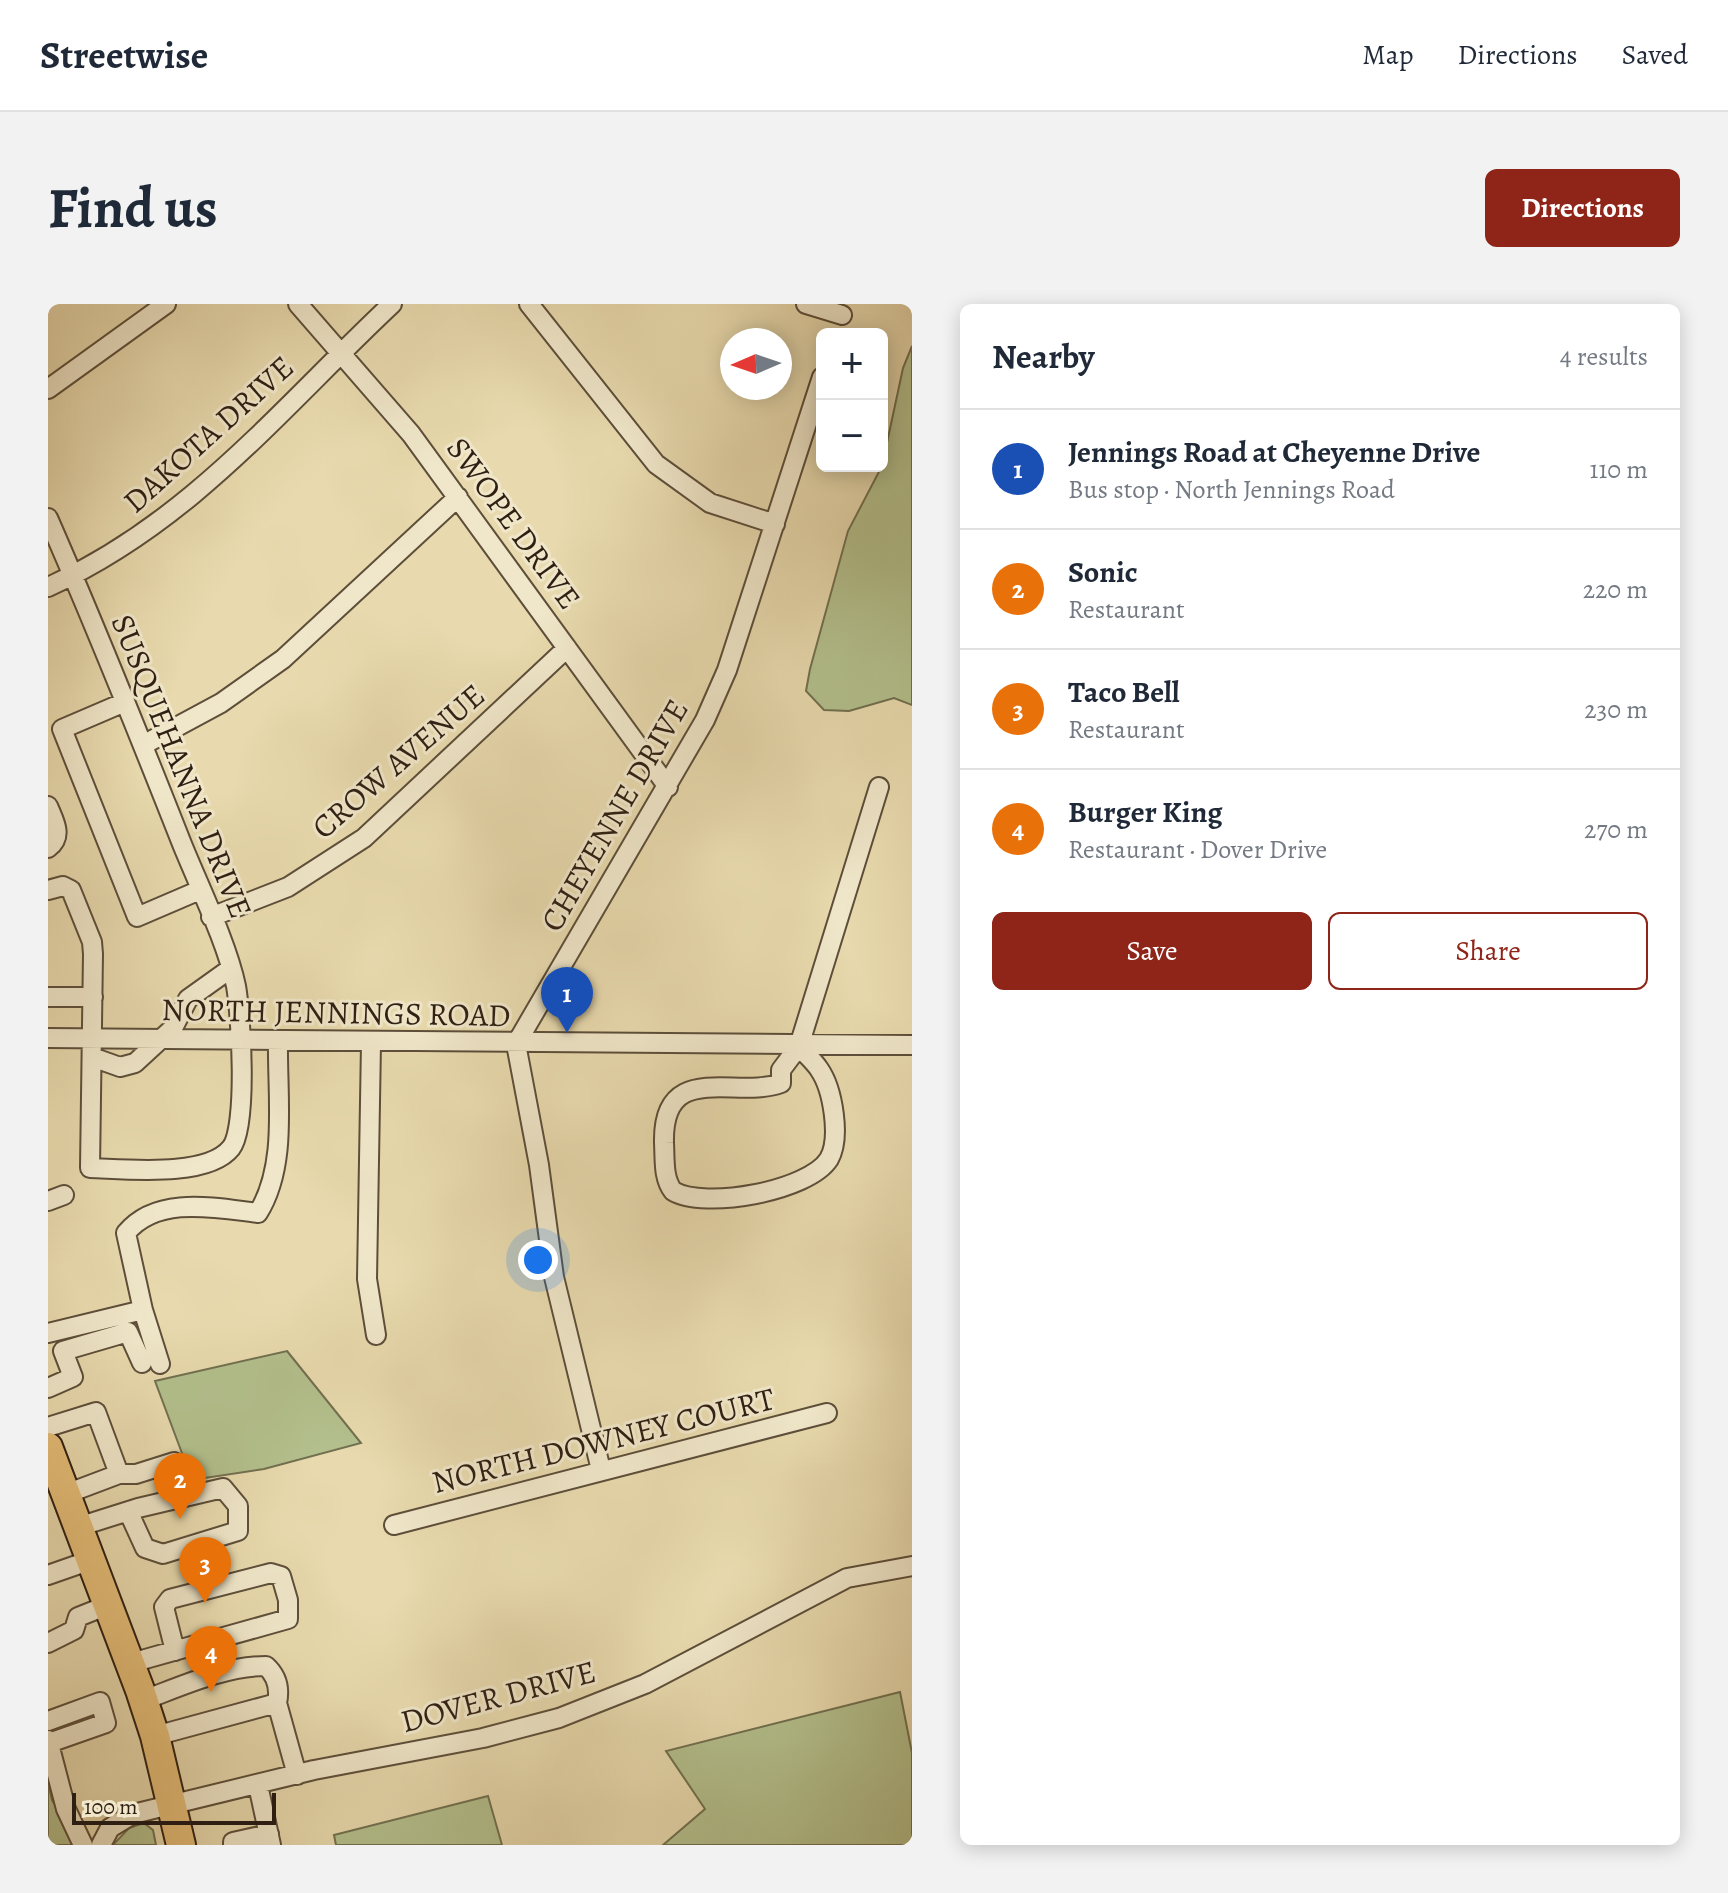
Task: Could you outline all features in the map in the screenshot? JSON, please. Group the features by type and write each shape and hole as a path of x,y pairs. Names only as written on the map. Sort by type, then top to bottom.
{"highway":[{"path":"48,1448 144,1700 181,1845"}],"street":[{"path":"48,389 166,304"},
{"name":"SWOPE DRIVE","path":"298,304 411,434 668,787"},
{"name":"DAKOTA DRIVE","path":"48,587 138,539 191,499 392,304"},
{"path":"529,304 656,464 710,503 775,524"},
{"path":"806,304 844,309"},
{"name":"CHEYENNE DRIVE","path":"516,1044 668,787 727,670 816,396"},
{"path":"143,745 221,703 283,659 458,497"},
{"name":"SUSQUEHANNA DRIVE","path":"48,518 143,745 235,983 242,1041 238,1132 231,1148 212,1162 192,1167 90,1168 92,1048"},
{"name":"CROW AVENUE","path":"211,917 288,887 364,838 567,648"},
{"path":"125,702 62,729 137,917 200,890"},
{"path":"799,1046 821,1071 827,1089 834,1128 829,1159 813,1176 737,1198 686,1198 673,1191 665,1170 664,1128 669,1108 680,1098 711,1085 769,1088 781,1083 781,1070 799,1046 879,787"},
{"path":"48,806 58,832 57,840 48,848"},
{"path":"48,890 63,886 71,890 92,942 92,1048 120,1067 135,1063 148,1054 158,1040 173,1028 188,999 230,969"},
{"path":"48,997 93,997"},
{"name":"NORTH JENNINGS ROAD","path":"48,1038 92,1048 158,1040 912,1045"},
{"path":"48,1388 73,1377 63,1351 108,1336 128,1332 151,1363 126,1233 135,1222 193,1205 258,1213 268,1196 276,1164 278,1042"},
{"path":"371,1043 367,1279 376,1335"},
{"path":"516,1044 539,1165 554,1277 601,1470"},
{"path":"48,1333 143,1310"},
{"path":"48,1427 96,1412 119,1474"},
{"name":"NORTH DOWNEY COURT","path":"394,1525 827,1413"},
{"path":"66,1494 119,1474 136,1474 174,1462"},
{"path":"78,1527 138,1508 223,1488 238,1506 238,1531 163,1554 145,1548 129,1513"},
{"path":"48,1575 91,1560"},
{"name":"DOVER DRIVE","path":"101,1845 110,1828 133,1814 297,1775 483,1738 559,1718 645,1684 847,1578 912,1566"},
{"path":"131,1663 175,1651 288,1619 288,1600 281,1576 271,1573 170,1599 164,1607 164,1614 175,1651"},
{"path":"48,1643 74,1630 78,1617 108,1605"},
{"path":"144,1700 214,1675 266,1666 273,1673 279,1693 277,1703 297,1775"},
{"path":"48,1721 100,1702 106,1723 48,1741 66,1809 83,1845"},
{"path":"155,1736 277,1703"},
{"path":"233,1845 233,1842 270,1840 258,1785"}],"green space":[{"path":"912,346 912,705 894,698 849,711 824,710 806,691 810,669 848,531 879,472 888,472 888,438 903,368"},
{"path":"287,1351 361,1443 264,1469 192,1480 155,1381"},
{"path":"900,1692 912,1753 912,1845 663,1845 705,1809 666,1751"},
{"path":"48,1783 52,1800 81,1845 48,1845"},
{"path":"488,1796 502,1845 336,1845 334,1835"},
{"path":"144,1823 153,1830 156,1845 113,1845 129,1828"}],"place":[{"name":"Jennings Road at Cheyenne Drive","path":"567,1033"},
{"name":"Sonic","path":"180,1519"},
{"name":"Taco Bell","path":"205,1603"},
{"name":"Burger King","path":"211,1692"}]}
